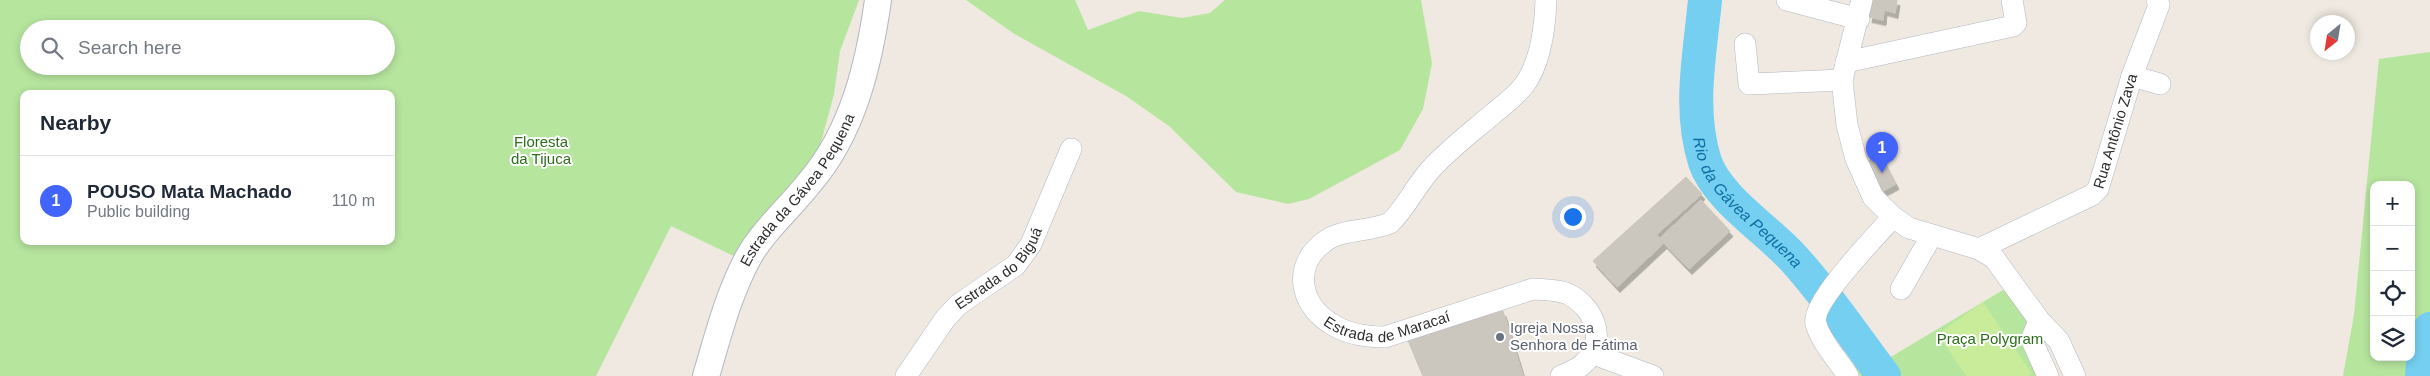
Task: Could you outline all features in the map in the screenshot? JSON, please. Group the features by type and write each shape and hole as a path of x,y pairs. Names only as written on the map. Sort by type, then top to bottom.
{"street":[{"name":"Estrada da Gávea Pequena","path":"706,376 723,316 749,256 768,229 811,182 842,136 872,45 878,0"},
{"name":"Estrada de Maracaí","path":"1546,0 1545,26 1533,67 1525,84 1510,100 1459,142 1431,169 1390,223 1325,240 1307,258 1303,276 1305,294 1315,311 1330,324 1366,337 1384,337 1533,289 1554,290 1568,294 1590,311 1597,332 1591,353"},
{"path":"1787,0 1860,9 1847,68 1847,125 1856,159 1873,197 1909,228 1979,249 1999,264 2039,320 2059,341 2075,376"},
{"path":"1745,44 1748,80 1847,68 2013,26 2016,23 2012,0"},
{"name":"Rua Antônio Zava","path":"1979,249 2092,195 2098,189 2132,76 2158,3"},
{"path":"2132,76 2160,84"},
{"name":"Estrada do Biguá","path":"906,376 945,319 958,305 1016,265 1031,244 1071,149"},
{"path":"1848,376 1816,325 1819,308 1832,288 1893,216"},
{"path":"1901,289 1932,236"},
{"path":"2039,320 2032,338 2048,376"},
{"path":"1561,376 1582,365 1591,353 1654,376"}],"green space":[{"name":"Floresta da Tijuca","path":"0,0 859,0 840,51 834,94 813,172 740,259 671,226 596,376 0,376"},
{"path":"966,0 1075,0 1088,30 1139,11 1182,18 1210,13 1225,0 1421,0 1432,63 1423,109 1400,150 1309,199 1288,204 1236,192 1169,126 1126,96 1013,33"},
{"path":"2430,52 2430,376 2343,376 2354,315 2379,59"},
{"name":"Praça Polygram","path":"2003,290 2009,292 2028,323 2040,376 1860,376 1825,312 1835,293 1884,361"},
{"path":"1983,302 2032,374 2029,376 1966,376 1938,334"}],"building":[{"path":"1872,0 1897,0 1895,13 1884,10 1883,20 1869,17"},
{"path":"1881,155 1896,184 1883,191 1868,161"},
{"path":"1686,177 1702,194 1656,235 1660,238 1701,200 1730,231 1689,269 1664,243 1617,287 1593,261"},
{"path":"1503,311 1523,376 1423,376 1408,340"},
{"path":"1508,329 1520,367 1497,376 1423,376 1408,340 1435,332 1443,354"}],"waterway":[{"name":"Rio da Gávea Pequena","path":"1705,0 1698,61 1696,102 1700,142 1711,176 1732,201 1794,259 1829,302 1884,376"},
{"path":"2422,376 2424,348 2430,329"}],"place":[{"name":"POUSO Mata Machado","path":"1882,173"},
{"name":"Igreja Nossa Senhora de Fátima","path":"1500,337"}]}
